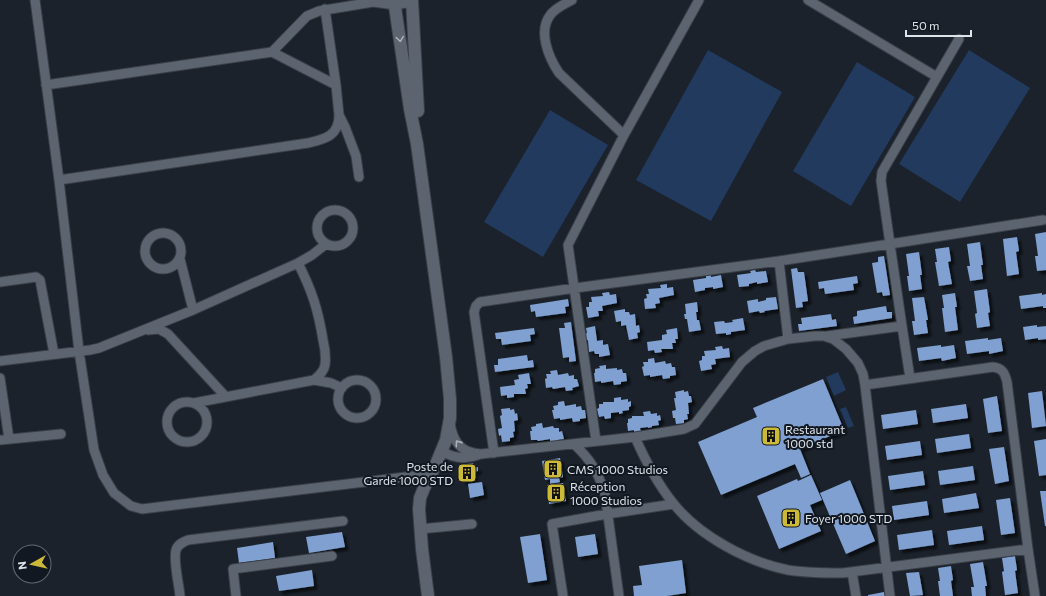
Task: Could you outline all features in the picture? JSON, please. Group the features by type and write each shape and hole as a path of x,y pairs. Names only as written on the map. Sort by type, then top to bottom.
{"street":[{"path":"35,0 59,180 79,351 94,450 103,475 114,493 131,506 142,509 430,474"},
{"path":"572,0 556,10 548,19 546,36 549,54 559,73 624,135"},
{"path":"596,441 575,288 568,249 569,242 624,135 699,0"},
{"path":"808,0 937,77"},
{"path":"272,52 307,16 313,13 325,9 374,1 412,1 418,107 417,144"},
{"path":"395,2 417,144 446,358 450,399 450,418 453,435 461,448 473,454 494,453 635,437 690,428 695,424 739,366 748,357 764,346 788,339 902,326"},
{"path":"59,180 308,143 322,139 335,131 339,124 339,115 325,9"},
{"path":"910,378 881,176 959,39"},
{"path":"46,84 272,52 336,85"},
{"path":"339,115 348,133 356,156 359,177"},
{"path":"332,210 344,212 352,220 354,232 343,245 332,246 326,244 321,240 318,234 318,222 321,216 332,210"},
{"path":"494,453 475,317 476,306 480,302 779,261 1043,220"},
{"path":"180,259 171,268 159,269 149,262 146,256 146,244 154,235 160,233 171,234 176,237 182,248 180,259 193,310"},
{"path":"0,361 99,348 193,310 298,263 312,255 326,244"},
{"path":"779,261 788,339"},
{"path":"298,263 314,298 324,343 325,366 314,380"},
{"path":"0,282 36,277 40,280 54,354"},
{"path":"143,330 159,329 168,334 226,397"},
{"path":"824,336 839,343 856,359 863,374 890,596"},
{"path":"865,385 994,367 1002,370 1007,382 1035,596"},
{"path":"0,378 4,440 61,434"},
{"path":"194,403 200,407 207,419 205,432 194,441 181,441 175,438 168,428 168,421 169,415 176,406 182,403 194,403 314,380 331,383 342,388"},
{"path":"353,380 366,381 372,385 377,398 373,411 363,418 346,415 339,405 339,393 342,388 353,380"},
{"path":"428,596 420,529 420,498 442,451 446,440 450,418"},
{"path":"635,437 652,471 674,504 691,521 710,536 733,550 767,564 788,570 820,574 852,572 1028,548"},
{"path":"574,444 590,460 596,470 605,494 619,596"},
{"path":"442,451 449,456 461,458 471,458 481,454"},
{"path":"563,596 552,524 674,504"},
{"path":"180,596 175,559 176,551 182,542 188,540 343,522"},
{"path":"420,529 472,524"},
{"path":"236,596 233,569 332,556"},
{"path":"852,572 856,596"}],"shaded area":[{"path":"708,50 782,92 711,221 636,180"},
{"path":"969,50 1030,88 960,202 899,164"},
{"path":"857,62 915,97 851,206 793,171"},
{"path":"550,110 608,145 543,257 484,222"},
{"path":"838,372 846,390 834,396 826,377"},
{"path":"846,407 854,426 848,428 840,409"}],"building":[{"path":"1046,232 1046,270 1037,271 1035,256 1038,256 1035,234"},
{"path":"1017,237 1019,251 1016,252 1019,274 1007,276 1003,239"},
{"path":"980,242 983,279 970,281 967,266 970,266 967,244"},
{"path":"949,247 951,261 948,262 952,284 939,286 935,262 937,262 935,249"},
{"path":"919,252 922,289 909,291 907,276 909,276 906,254"},
{"path":"884,256 890,295 883,296 882,292 877,293 872,263 878,262 878,257"},
{"path":"797,268 798,272 804,272 808,301 802,302 803,307 796,308 791,269"},
{"path":"755,270 756,272 766,271 768,282 757,284 757,282 749,284 749,286 739,287 737,275 751,273 750,271"},
{"path":"711,275 711,277 721,275 723,287 713,289 713,287 705,288 705,290 695,292 693,280 706,278 706,276"},
{"path":"857,276 858,283 853,284 854,290 825,294 824,288 819,289 818,282"},
{"path":"667,284 667,288 673,287 674,295 659,298 660,303 655,304 656,308 645,309 644,299 647,298 646,294 649,294 648,289 661,288 660,285"},
{"path":"987,289 990,326 977,328 975,314 977,313 974,291"},
{"path":"609,292 610,295 616,294 617,303 602,306 603,311 598,311 599,316 588,318 586,307 589,307 589,302 592,302 591,297 603,296 602,293"},
{"path":"955,293 958,330 945,332 942,295"},
{"path":"1042,293 1042,295 1046,294 1046,308 1043,308 1043,306 1021,309 1019,296"},
{"path":"776,297 778,309 760,313 759,311 749,313 747,301 758,299 758,302 766,300 766,298"},
{"path":"924,297 928,320 926,320 928,333 914,335 912,321 915,321 912,298"},
{"path":"568,299 569,306 565,307 566,313 536,317 535,311 531,312 530,305"},
{"path":"697,302 697,320 699,320 701,330 689,332 687,319 685,319 684,314 686,314 685,304"},
{"path":"886,306 887,312 892,312 892,318 854,324 853,317 857,316 857,311"},
{"path":"625,309 625,312 629,312 630,315 635,314 636,326 639,325 640,332 637,333 638,338 629,340 626,325 621,326 621,321 616,322 614,311"},
{"path":"831,314 832,320 836,319 837,326 799,331 798,324 802,324 801,318"},
{"path":"743,318 745,330 731,332 731,334 726,335 726,333 716,334 714,322 733,322 732,320"},
{"path":"571,322 576,361 569,362 569,357 563,358 559,328 565,328 564,323"},
{"path":"1037,325 1037,327 1046,326 1046,339 1038,340 1038,338 1025,340 1023,327"},
{"path":"595,326 597,341 603,340 603,345 608,344 610,355 599,357 599,354 595,354 594,351 589,352 588,340 585,341 584,334 587,333 586,328"},
{"path":"534,328 535,334 530,335 531,341 502,345 501,339 496,339 495,333"},
{"path":"677,328 678,339 675,339 676,343 672,343 673,349 661,349 662,352 655,353 654,350 648,351 647,342 662,340 662,335 667,334 666,330"},
{"path":"988,338 988,340 1001,338 1003,351 989,354 989,351 967,354 965,341"},
{"path":"941,345 941,347 954,345 956,358 942,361 941,358 919,361 917,348"},
{"path":"722,346 723,349 729,348 730,357 715,359 716,364 711,365 712,369 701,371 699,361 702,360 702,356 705,356 704,351 716,350 715,347"},
{"path":"527,355 528,361 533,360 534,367 495,372 494,365 498,365 498,359"},
{"path":"654,358 655,363 665,361 666,364 671,363 672,367 675,367 676,375 663,379 662,375 650,377 650,375 644,376 642,367 644,366 643,362 648,362 648,359"},
{"path":"606,365 606,369 622,369 623,373 626,373 627,381 614,385 613,381 601,383 601,381 595,382 595,369 600,368 599,366"},
{"path":"557,370 558,375 568,373 569,376 574,375 574,379 577,379 579,386 572,388 573,390 566,391 565,387 553,389 552,387 546,388 546,374 551,374 550,371"},
{"path":"529,373 531,384 527,384 528,388 525,389 526,394 514,394 514,397 507,398 507,395 501,396 500,387 515,385 514,380 519,379 518,375"},
{"name":"Restaurant 1000 std","path":"823,379 844,430 800,449 810,474 801,478 795,464 721,495 698,442 757,417 753,408"},
{"path":"684,390 684,392 688,391 692,402 688,403 688,419 684,420 684,423 676,424 672,411 676,410 674,398 676,398 675,392"},
{"path":"1042,391 1046,426 1032,428 1028,393"},
{"path":"997,396 1002,431 988,433 983,399"},
{"path":"621,397 621,400 628,399 628,402 631,401 629,410 622,411 623,413 619,414 619,412 611,413 611,418 605,419 604,416 599,417 597,409 599,408 599,404 603,404 603,402 614,402 614,398"},
{"path":"564,401 565,406 576,404 576,407 581,406 582,410 585,410 586,418 573,422 572,418 560,420 560,418 554,419 552,410 554,410 553,406 558,405 558,402"},
{"path":"966,404 968,418 933,423 931,409"},
{"path":"510,408 510,410 514,409 515,414 517,413 518,420 514,421 514,437 510,438 510,441 502,442 498,429 502,428 500,416 502,415 501,409"},
{"path":"916,410 918,424 883,429 881,415"},
{"path":"650,411 651,414 657,413 657,416 660,415 661,420 658,421 659,425 648,428 640,428 641,432 634,433 634,430 628,431 628,419 632,418 632,416 644,416 643,412"},
{"path":"542,423 543,428 553,426 554,428 559,428 559,432 562,431 564,439 557,440 558,443 550,444 550,439 538,441 531,440 531,427"},
{"path":"969,434 971,448 937,453 935,439"},
{"path":"1046,439 1046,475 1039,476 1034,441"},
{"path":"920,441 922,455 887,460 885,446"},
{"path":"1004,447 1009,481 995,484 989,449"},
{"name":"CMS 1000 Studios","path":"560,458 563,477 559,478 560,482 550,484 550,479 545,480 542,461"},
{"name":"Poste de Garde 1000 STD","path":"473,463 474,468 478,467 478,471 474,472 475,480 463,482 459,465"},
{"path":"973,466 975,480 940,485 938,471"},
{"path":"923,471 925,485 890,490 888,476"},
{"name":"Foyer 1000 STD","path":"811,475 822,500 810,505 821,531 779,549 757,496 797,479 798,481"},
{"path":"850,480 875,541 846,554 820,493"},
{"path":"482,482 484,495 470,498 468,484"},
{"name":"Réception 1000 Studios","path":"563,483 566,501 549,504 547,485"},
{"path":"1040,491 1046,491 1046,526 1045,526"},
{"path":"976,493 979,508 944,513 942,499"},
{"path":"1010,498 1015,533 1001,535 996,500"},
{"path":"927,501 929,515 894,520 892,506"},
{"path":"982,526 984,540 949,545 947,531"},
{"path":"932,530 934,545 899,550 897,535"},
{"path":"342,532 345,547 309,553 306,537"},
{"path":"540,534 547,580 528,583 520,537"},
{"path":"595,534 598,554 578,557 575,537"},
{"path":"273,542 275,558 239,563 237,548"},
{"path":"1015,556 1017,570 1015,571 1018,593 1005,595 1002,558"},
{"path":"682,560 686,593 667,596 634,596 633,586 642,585 639,566"},
{"path":"983,562 987,586 985,586 986,596 972,596 971,587 974,587 970,564"},
{"path":"951,566 953,596 940,596 938,568"},
{"path":"312,570 314,586 279,591 276,576"},
{"path":"919,572 923,595 910,596 906,573"},
{"path":"884,592 885,596 868,596 868,595"}],"place":[{"name":"Restaurant 1000 std","path":"771,436"},
{"name":"CMS 1000 Studios","path":"553,469"},
{"name":"Poste de Garde 1000 STD","path":"467,473"},
{"name":"Réception 1000 Studios","path":"556,493"},
{"name":"Foyer 1000 STD","path":"791,518"}]}
